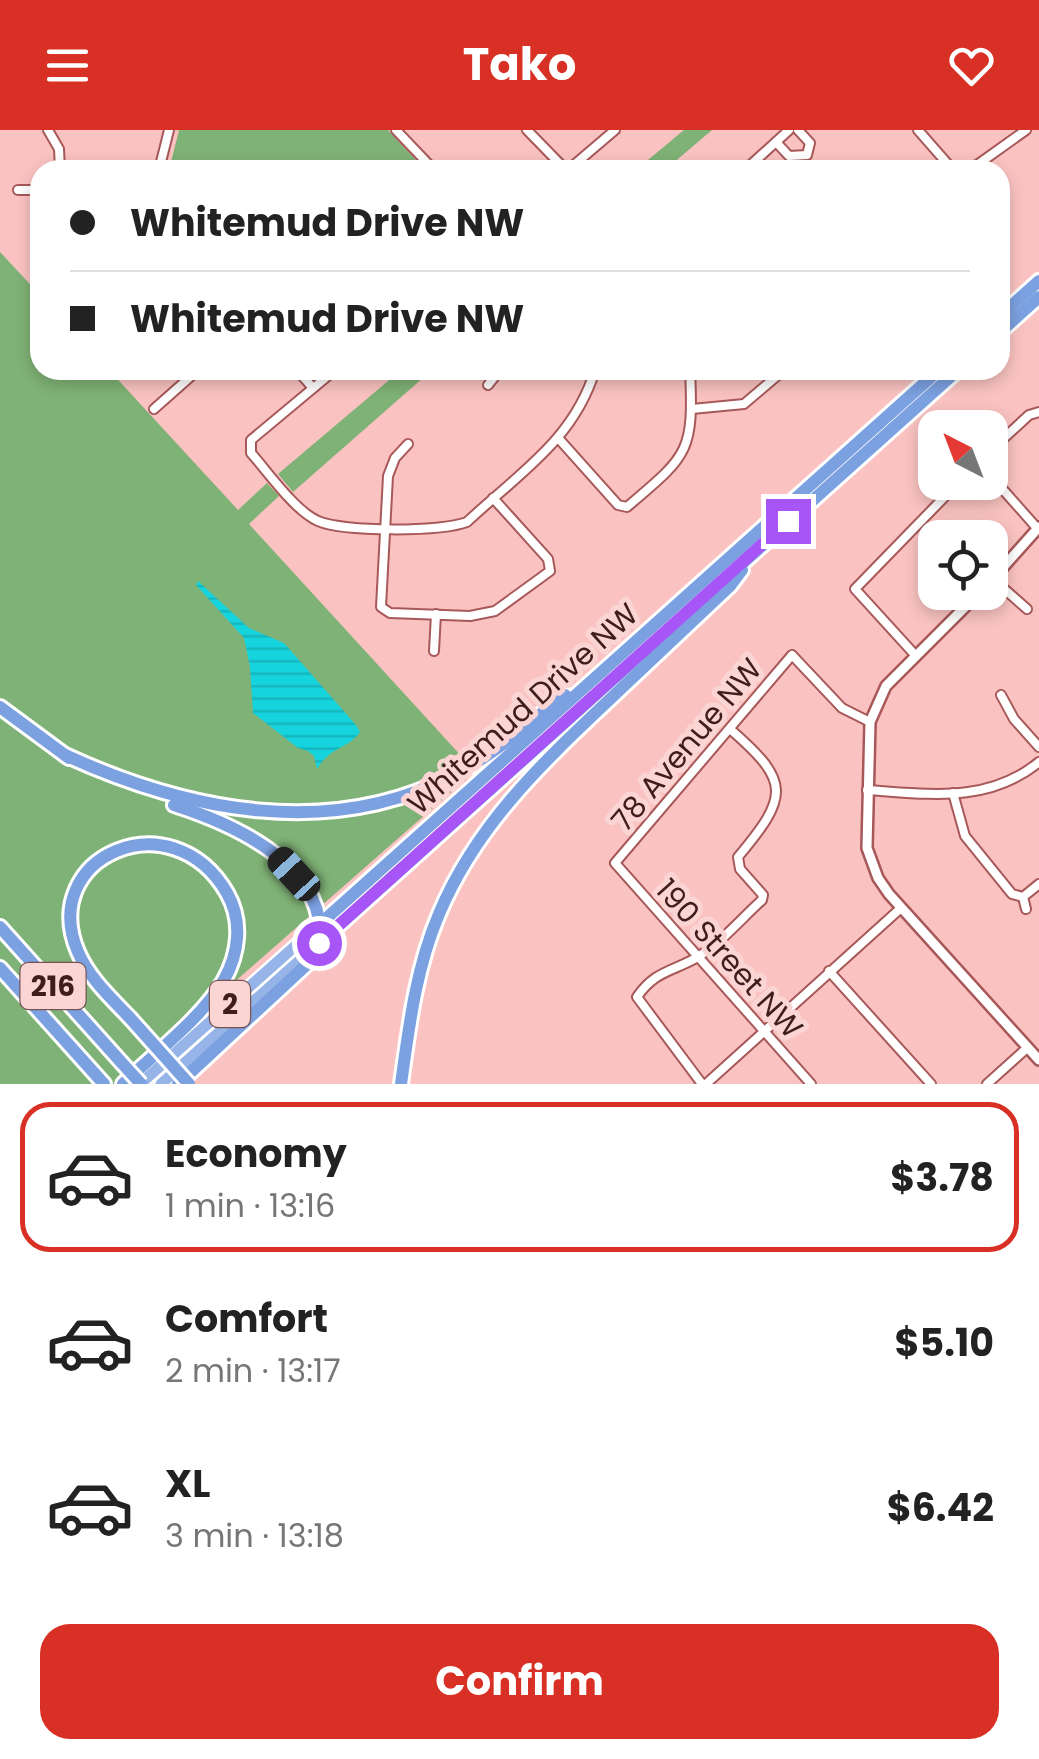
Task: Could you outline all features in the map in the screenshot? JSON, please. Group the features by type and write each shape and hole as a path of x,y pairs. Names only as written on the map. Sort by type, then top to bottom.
{"highway":[{"path":"1010,307 1039,281"},
{"path":"1010,323 1039,298"},
{"name":"Whitemud Drive NW","path":"140,1084 928,380"},
{"name":"Whitemud Drive NW","path":"160,1084 947,380"},
{"path":"401,1084 424,957 452,885 482,834 529,776 730,586 760,547"},
{"path":"65,755 130,784 188,800 282,811 333,812 371,807 458,774 668,613"},
{"path":"0,707 65,755 128,789 207,816 264,845 311,896 320,924 319,943"},
{"path":"123,1084 201,1009 222,984 237,947 236,916 219,881 183,851 154,843 129,846 102,858 80,884 72,910 74,942 92,975 130,1018 190,1084"},
{"path":"178,1084 370,906 416,856"},
{"name":"216","path":"0,927 140,1084"},
{"name":"216","path":"0,968 82,1065"},
{"path":"82,1065 93,1084"},
{"path":"82,1065 104,1084"}],"street":[{"path":"48,130 59,149 60,160"},
{"path":"162,160 169,130"},
{"path":"396,130 424,160"},
{"path":"527,130 557,160"},
{"path":"579,160 615,130"},
{"path":"756,160 789,130"},
{"path":"776,142 789,156 808,155 810,144 798,130"},
{"path":"918,130 945,160"},
{"path":"984,160 1026,130"},
{"path":"18,190 30,190"},
{"path":"306,380 314,388"},
{"path":"323,380 251,440 251,453 303,511 319,522 384,529 449,529 466,522 559,439 582,407 592,380"},
{"path":"488,385 492,380"},
{"path":"559,439 618,505 627,507 673,468 687,447 692,409 691,380"},
{"path":"692,409 744,404 768,380"},
{"path":"154,410 186,381"},
{"path":"1008,435 1029,415 1039,412"},
{"path":"408,444 395,458 388,476 381,607 390,613 470,616 495,611 550,571 548,560 493,498"},
{"path":"1008,496 1038,528 1008,561"},
{"path":"916,656 855,589 942,500"},
{"path":"1008,594 1027,609"},
{"path":"962,610 886,686 870,722 868,848 878,878 901,908 1039,1060"},
{"path":"434,650 436,614"},
{"name":"78 Avenue NW","path":"614,863 792,655 842,708 870,722"},
{"path":"1001,695 1014,719 1039,747"},
{"path":"730,729 761,756 774,777 776,803 771,816 738,858 740,869 763,895 762,900 698,957 662,972 637,997 704,1084 901,908"},
{"path":"867,790 985,791 1005,785 1039,762"},
{"path":"953,793 965,836 1012,894 1023,897"},
{"name":"190 Street NW","path":"614,863 811,1084"},
{"path":"1023,897 1039,884"},
{"path":"1023,897 1026,909"},
{"path":"829,971 932,1084"},
{"path":"987,1084 1027,1048"}],"green space":[{"path":"179,130 388,130 416,160 172,160"},
{"path":"684,130 712,130 677,160 648,160"},
{"path":"0,252 30,284 30,380 118,380 238,510 267,483 279,496 249,524 475,771 118,1084 0,1084"},
{"path":"389,380 421,380 293,492 278,474"}],"water":[{"path":"198,581 249,628 284,643 356,725 360,732 355,738 328,756 317,769 314,756 253,713 244,638 196,585"}],"route":[{"path":"319,943 788,521"}]}
